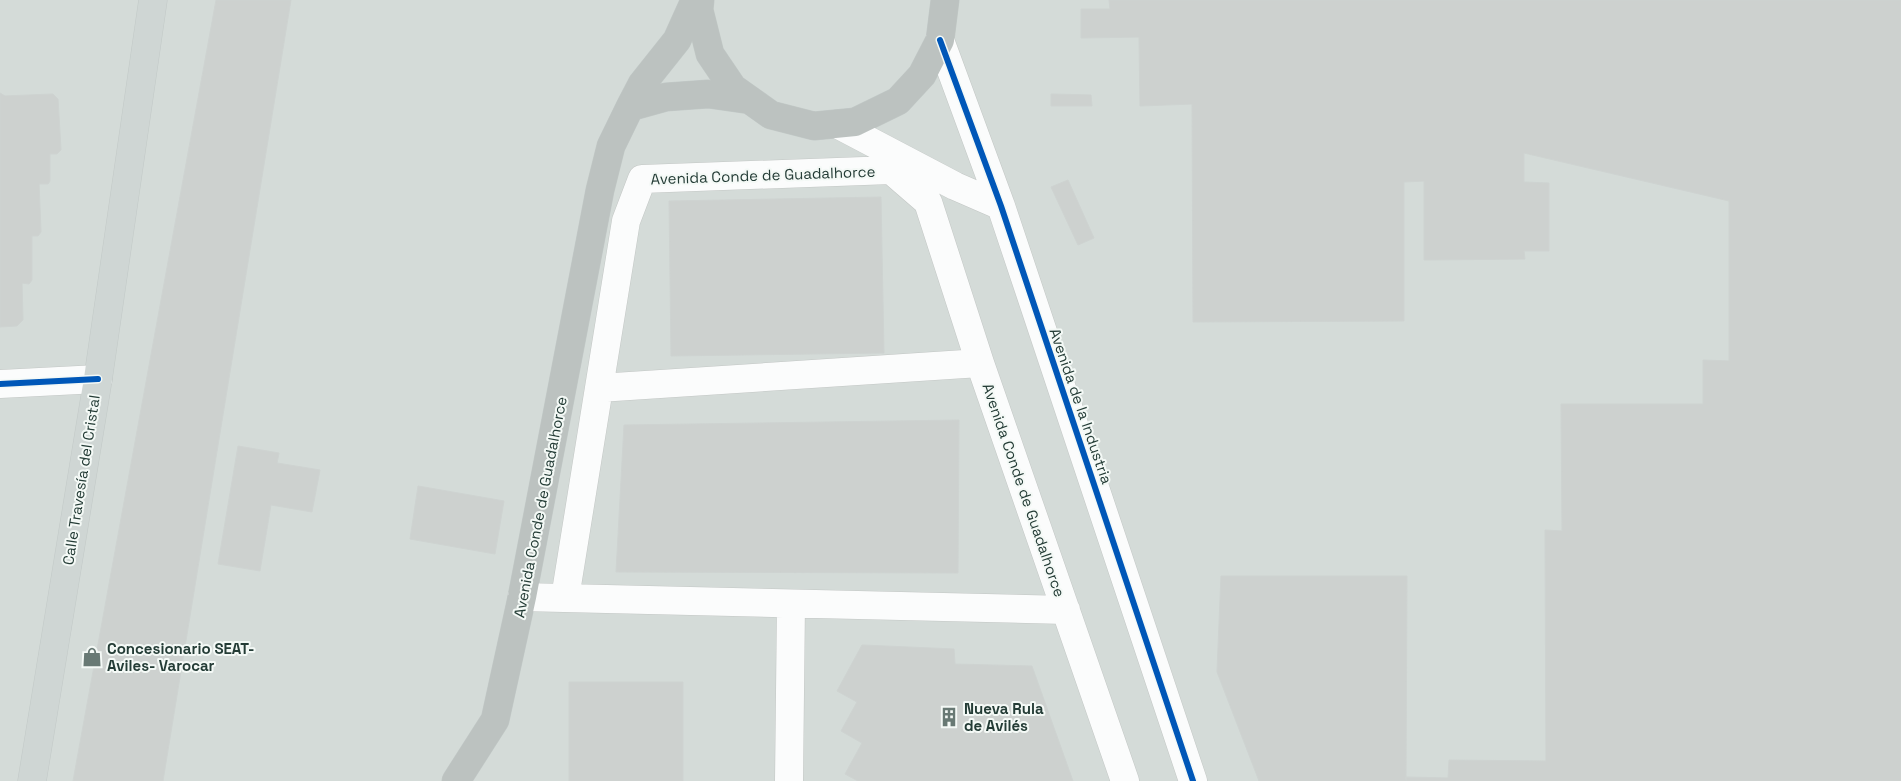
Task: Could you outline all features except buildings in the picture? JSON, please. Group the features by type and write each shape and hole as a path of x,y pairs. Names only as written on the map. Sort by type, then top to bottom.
{"highway":[{"name":"Avenida Conde de Guadalhorce","path":"456,781 495,720 522,597 600,190 611,146 642,84 676,40 695,0"},
{"path":"700,0 699,10 710,54 733,88 771,115 814,126 854,122 898,101 922,75 940,40 945,0"},
{"path":"630,107 666,97 708,94 750,100"}],"main road":[{"name":"Calle Travesía del Cristal","path":"32,781 98,379 153,0"}],"street":[{"name":"Avenida de la Industria","path":"940,40 1001,206 1193,781"},
{"path":"837,124 955,186 1001,206"},
{"name":"Avenida Conde de Guadalhorce","path":"566,598 626,222 642,179 891,170 928,202 980,363 1125,781"},
{"path":"599,388 980,363"},
{"path":"0,384 98,379"},
{"path":"522,597 1066,610"},
{"path":"789,781 791,604"}],"shaded area":[{"path":"0,0 1901,0 1901,781 0,781"}],"cycle path":[{"path":"940,40 1001,206 1193,781"},
{"path":"0,384 98,379"}],"place":[{"name":"Concesionario SEAT- Aviles- Varocar","path":"92,657"},
{"name":"Nueva Rula de Avilés","path":"949,717"}]}
